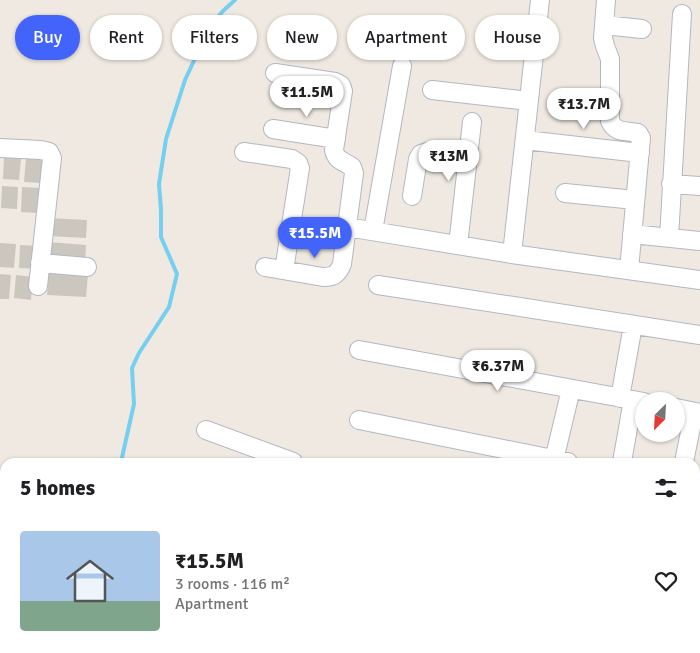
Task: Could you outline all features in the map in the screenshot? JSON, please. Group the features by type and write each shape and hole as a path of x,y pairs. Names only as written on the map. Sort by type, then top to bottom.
{"street":[{"path":"512,254 540,0"},
{"path":"606,0 603,38 610,59 610,121 613,127 618,130 638,133 641,138 629,270"},
{"path":"668,238 682,14"},
{"path":"604,25 642,29"},
{"path":"373,231 402,66"},
{"path":"265,267 323,277 333,277 339,272 342,264 354,173 352,167 337,159 334,150 343,91 341,85 334,82 275,73"},
{"path":"432,90 529,101"},
{"path":"458,245 472,122"},
{"path":"273,129 336,139"},
{"path":"525,140 640,152"},
{"path":"0,148 41,150 49,152 52,158 38,286"},
{"path":"244,152 292,159 298,162 300,168 284,270"},
{"path":"412,196 418,159 421,154 427,152 468,159"},
{"path":"671,184 700,186"},
{"path":"565,193 635,200"},
{"path":"347,227 512,254 700,280"},
{"path":"632,234 700,241"},
{"path":"40,263 87,267"},
{"path":"378,285 700,335"},
{"path":"623,458 633,400 634,324"},
{"path":"359,350 633,400"},
{"path":"561,458 571,389"},
{"path":"685,458 697,412"},
{"path":"359,420 546,458"},
{"path":"206,430 282,458"}],"building":[{"path":"4,157 21,159 19,180 3,179"},
{"path":"26,158 43,159 41,183 24,182"},
{"path":"2,186 18,187 17,209 1,208"},
{"path":"22,187 39,188 38,213 21,212"},
{"path":"49,218 87,220 86,238 48,236"},
{"path":"48,242 86,245 85,262 47,259"},
{"path":"0,243 16,244 14,268 0,267"},
{"path":"20,245 38,246 37,269 19,268"},
{"path":"49,271 88,274 86,297 47,295"},
{"path":"0,274 11,275 9,299 0,299"},
{"path":"16,275 33,277 31,300 14,298"}],"waterway":[{"path":"122,458 134,404 132,368 139,353 169,307 177,274 161,237 159,184 166,139 185,80 210,26 235,0"}]}
